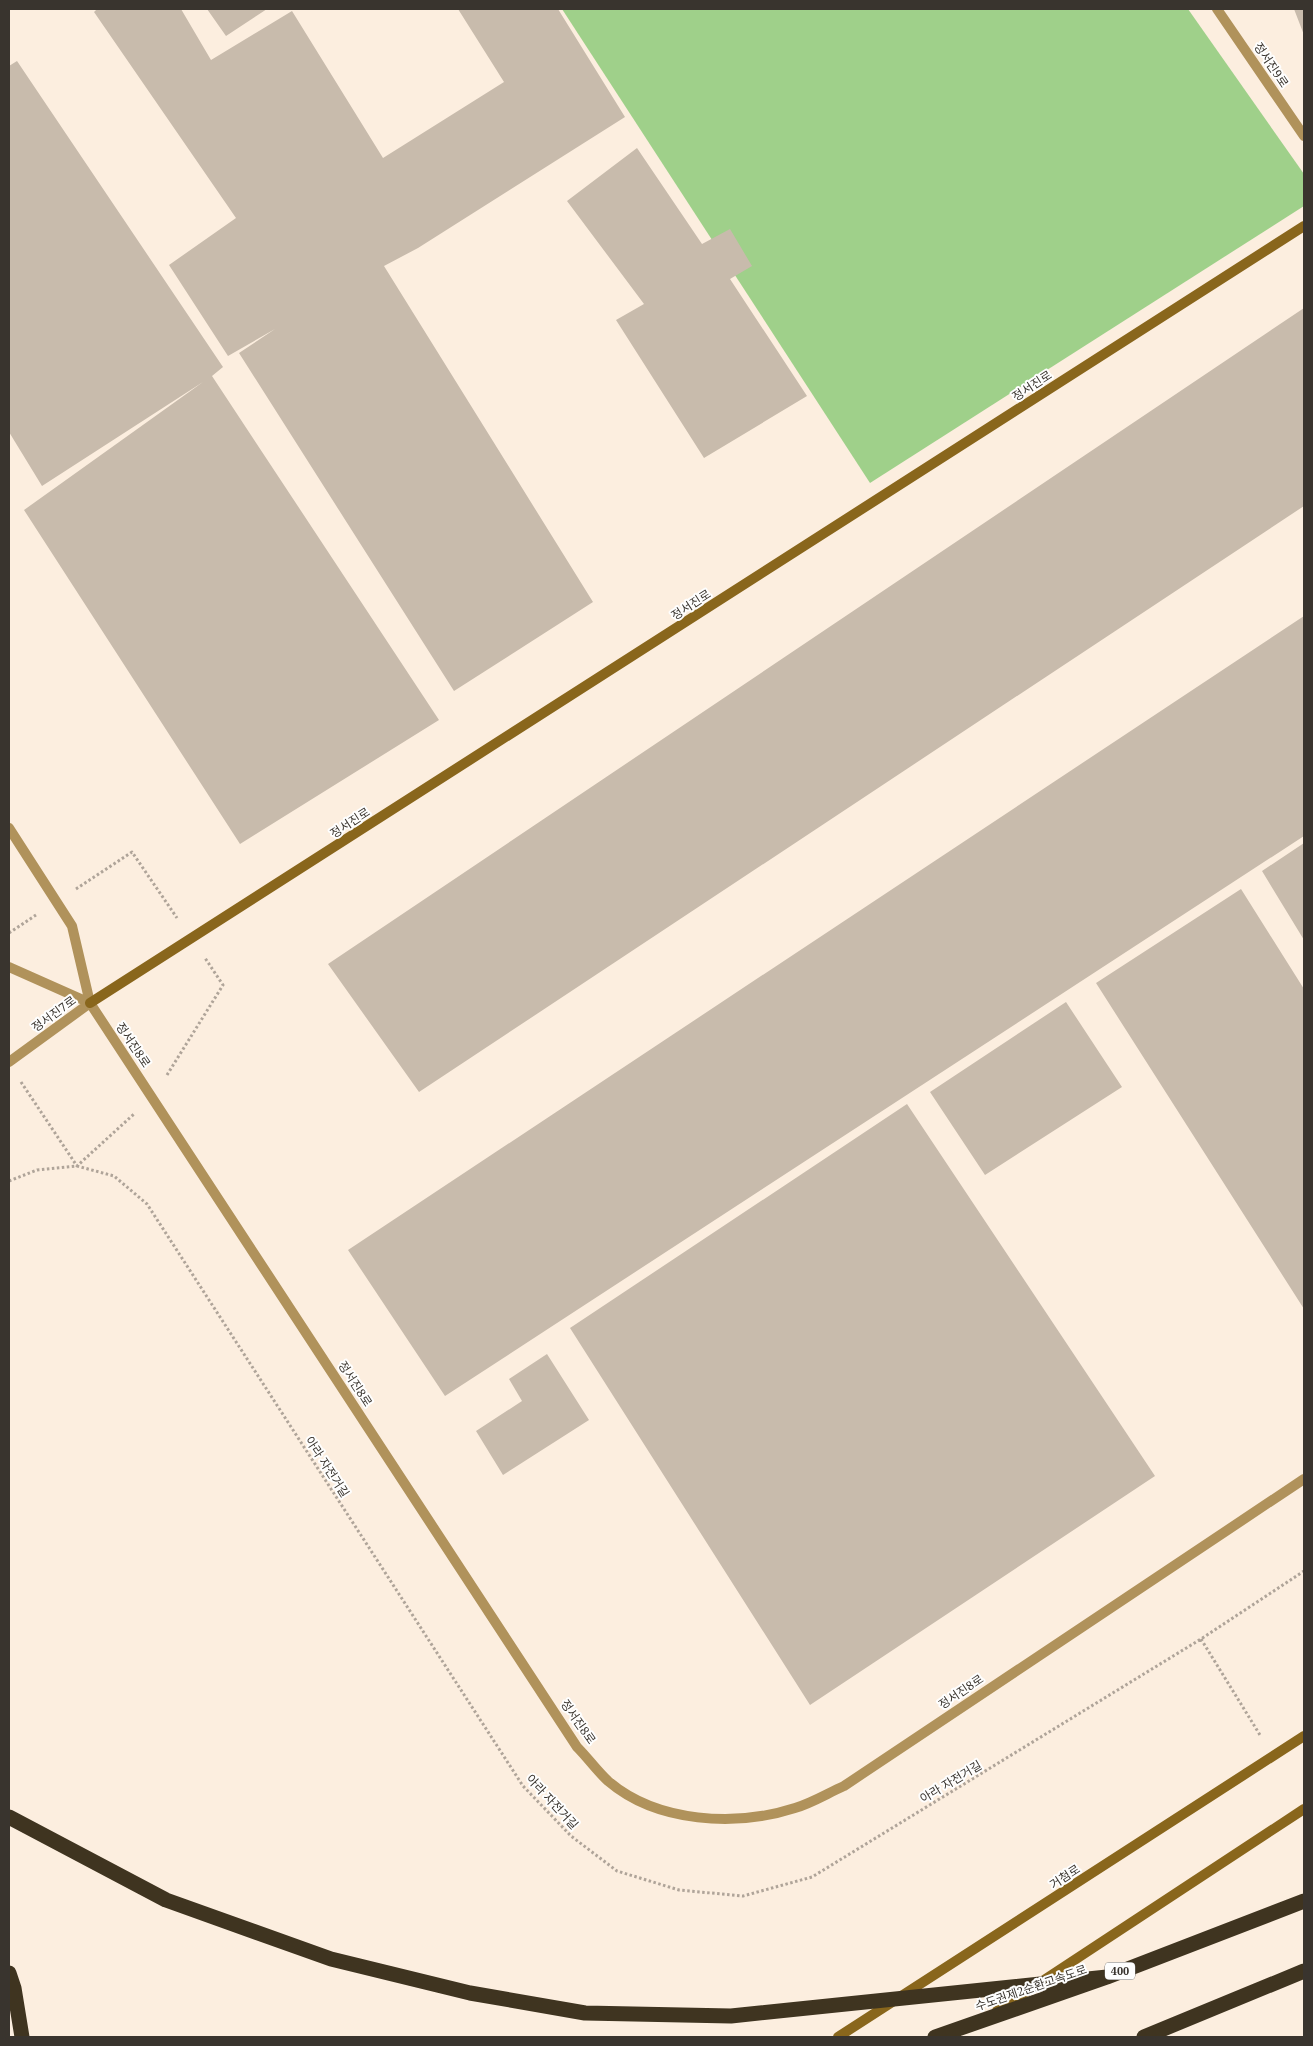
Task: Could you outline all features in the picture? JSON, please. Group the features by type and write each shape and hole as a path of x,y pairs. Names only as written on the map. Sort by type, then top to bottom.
{"highway":[{"path":"9,1817 166,1900 331,1959 470,1993 586,2013 731,2016 1107,1976"},
{"name":"수도권제2순환고속도로","path":"934,2037 1107,1976 1304,1900"},
{"path":"1144,2037 1304,1971"},
{"path":"9,1973 14,1988 22,2037"}],"street":[{"name":"정서진9로","path":"1218,9 1304,136"},
{"name":"정서진로","path":"90,1003 1304,226"},
{"path":"9,828 72,926 90,1003"},
{"path":"9,967 90,1003"},
{"name":"정서진7로","path":"9,1062 90,1003"},
{"name":"정서진8로","path":"90,1003 578,1746 609,1781 642,1802 674,1813 714,1819 758,1816 795,1808 844,1786 1304,1479"},
{"name":"거첨로","path":"838,2037 1304,1736"},
{"path":"956,2037 1304,1809"}],"path":[{"path":"19,1078 77,1166 153,1097"},
{"name":"아라 자전거길","path":"9,1181 37,1170 77,1166 114,1176 147,1204 523,1786 571,1836 617,1871 679,1890 743,1896 812,1877 1201,1640 1304,1571"},
{"path":"1201,1640 1273,1757"}],"green space":[{"path":"562,9 1188,9 1304,174 1304,206 870,483"}],"building":[{"path":"97,9 181,9 211,60 292,11 383,158 504,82 458,9 558,9 625,117 418,248 384,266 593,602 454,691 239,353 275,329 228,356 169,265 236,218 94,12"},
{"path":"207,9 267,9 226,36"},
{"path":"1294,9 1304,9 1304,35"},
{"path":"17,61 223,367 212,376 439,720 240,844 24,510 203,382 42,486 9,432 9,66"},
{"path":"637,148 702,244 730,229 752,266 730,279 807,396 704,458 616,320 644,304 567,201"},
{"path":"1304,308 1304,506 419,1092 328,964"},
{"path":"1304,616 1304,836 445,1396 348,1250"},
{"path":"1304,843 1304,940 1262,871"},
{"path":"1241,889 1304,989 1304,1309 1096,983"},
{"path":"1066,1002 1122,1087 985,1175 930,1092"},
{"path":"907,1104 1155,1476 810,1705 570,1328"},
{"path":"547,1354 589,1420 503,1475 476,1431 522,1401 509,1379"}]}
